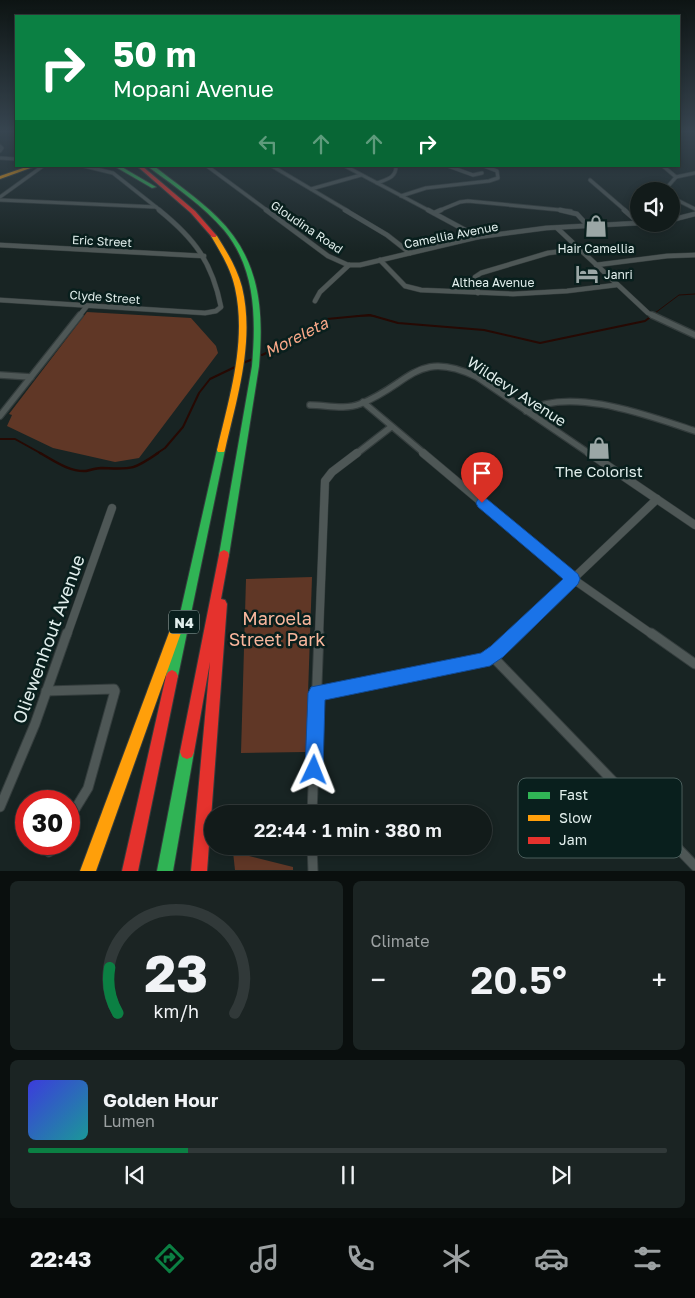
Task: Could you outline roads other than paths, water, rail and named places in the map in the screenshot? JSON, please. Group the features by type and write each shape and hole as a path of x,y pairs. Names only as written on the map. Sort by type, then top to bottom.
{"main road":[{"path":"0,178 18,172"},
{"path":"127,172 193,211"},
{"name":"N4","path":"130,870 243,350 243,312 235,273 221,243 193,211 146,172"},
{"name":"N4","path":"158,172 215,218 235,240 253,284 257,305 259,344 225,550 165,870"},
{"path":"170,172 215,218"},
{"path":"199,870 225,550"},
{"path":"88,870 191,587"}],"street":[{"path":"0,198 35,172"},
{"path":"107,172 113,173 175,223 204,256"},
{"name":"Gloudina Road","path":"213,172 328,256 349,265"},
{"path":"282,172 387,235 410,253"},
{"path":"355,172 478,237"},
{"path":"377,183 392,177 396,172"},
{"path":"461,172 472,175 482,173"},
{"path":"401,196 426,188 489,181 498,178 497,172"},
{"path":"670,172 676,177"},
{"path":"672,182 676,177 695,173"},
{"path":"311,189 361,175"},
{"path":"590,180 630,215"},
{"path":"0,198 156,207"},
{"path":"434,213 460,202 468,201 570,211 577,214 588,226"},
{"path":"680,202 695,209"},
{"path":"680,218 695,214"},
{"name":"Camellia Avenue","path":"349,265 380,260 478,237 557,228 630,224"},
{"path":"557,228 638,304 654,316 695,335"},
{"name":"Eric Street","path":"0,245 204,256"},
{"path":"478,293 475,278 479,274 548,253 579,249"},
{"path":"596,265 666,256 695,255"},
{"name":"Clyde Street","path":"0,300 208,313 217,310 222,304 216,283 204,256"},
{"name":"Althea Avenue","path":"380,260 409,288 437,291 513,294 616,285"},
{"path":"315,302 320,292 349,265"},
{"path":"0,416 87,306"},
{"name":"Wildevy Avenue","path":"310,405 356,405 429,366 447,366 470,373 695,525"},
{"path":"0,375 31,377"},
{"path":"363,402 573,579 695,664"},
{"path":"526,411 542,403 593,404 695,431"},
{"path":"312,805 325,481 336,469 391,427"},
{"path":"317,693 475,663 492,656 657,499"},
{"name":"Oliewenhout Avenue","path":"0,807 46,691 112,508"},
{"path":"492,656 610,778"},
{"path":"46,691 114,689 115,692 88,788 80,801"},
{"path":"682,853 695,866"},
{"path":"312,855 313,870"}],"waterway":[{"name":"Moreleta","path":"651,316 679,295 695,294"},
{"name":"Moreleta","path":"358,316 369,315"},
{"name":"Moreleta","path":"374,316 398,323 484,330 540,343 645,321 653,315"},
{"name":"Moreleta","path":"262,355 304,335 313,325 327,319 358,316"},
{"name":"Moreleta","path":"358,316 374,316"},
{"name":"Moreleta","path":"243,363 253,359"},
{"name":"Moreleta","path":"156,454 165,448 183,427 199,393 210,379 235,367"},
{"name":"Moreleta","path":"0,439 15,439 42,454"},
{"name":"Moreleta","path":"40,453 67,468 80,471 99,468 131,468 158,453"}],"place":[{"name":"Hair Camellia","path":"596,226"},
{"name":"Janri","path":"587,274"},
{"name":"The Colorist","path":"599,448"}],"park label":[{"name":"Maroela Street Park","path":"277,628"}]}
